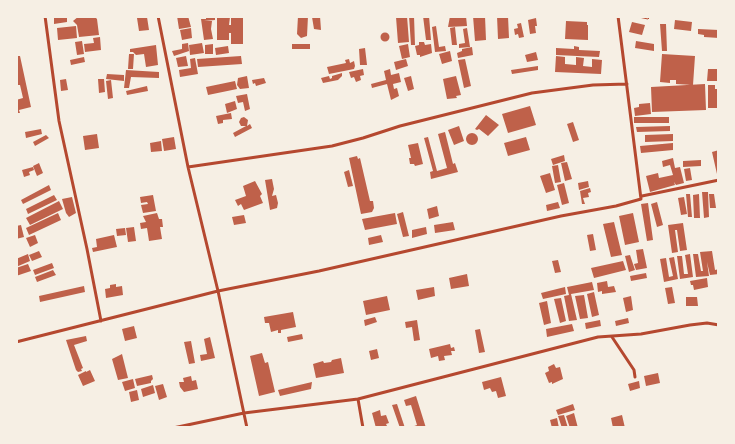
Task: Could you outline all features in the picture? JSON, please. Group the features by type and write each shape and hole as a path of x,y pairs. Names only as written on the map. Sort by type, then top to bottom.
{"street":[{"path":"45,16 58,121 101,321"},
{"path":"158,16 188,167 218,291 247,428"},
{"path":"618,16 642,196"},
{"path":"188,167 332,146 400,126 532,93 594,85 627,84"},
{"path":"16,342 218,291 319,271 561,216 635,202 641,199 642,196 719,180"},
{"path":"173,428 244,413 358,399 582,340 642,334 698,324 719,325"},
{"path":"612,336 634,370 635,377"},
{"path":"358,399 363,428"}],"lane":[{"path":"634,16 648,19 651,16"}],"building":[{"path":"54,16 67,16 67,22 54,24"},
{"path":"79,16 94,16 97,19 99,35 79,37 77,25 73,21"},
{"path":"177,16 188,16 191,27 179,29"},
{"path":"206,16 215,16 215,20 204,21 212,21 213,39 204,40 201,19 206,19"},
{"path":"298,16 308,16 307,36 301,38 297,34"},
{"path":"320,16 321,30 314,29 312,17"},
{"path":"407,16 409,42 398,43 396,17"},
{"path":"409,16 414,16 415,45 411,45"},
{"path":"423,16 429,16 431,40 426,40"},
{"path":"450,16 466,16 467,26 448,27"},
{"path":"473,16 485,16 486,40 475,41"},
{"path":"497,16 508,16 509,38 498,39"},
{"path":"147,17 149,30 139,31 137,18"},
{"path":"217,17 230,17 229,25 231,25 231,18 243,17 243,44 231,44 231,33 229,33 229,40 217,40"},
{"path":"536,18 536,33 530,34 528,20"},
{"path":"675,20 692,22 691,31 674,29"},
{"path":"566,21 587,22 588,40 565,39"},
{"path":"632,22 645,25 642,35 629,32"},
{"path":"521,23 524,37 519,38 518,34 515,35 514,29 518,28 517,24"},
{"path":"660,24 666,24 667,51 662,51"},
{"path":"76,26 77,38 58,40 57,28"},
{"path":"436,26 439,47 445,46 446,51 435,52 432,27"},
{"path":"455,27 457,45 452,45 450,28"},
{"path":"191,28 192,38 182,40 180,30"},
{"path":"467,28 470,47 459,48 459,44 465,43 463,29"},
{"path":"698,29 719,30 719,38 704,37 704,35 698,34"},
{"path":"385,32 390,37 385,42 380,37"},
{"path":"100,37 101,50 85,52 84,44 94,43 93,38"},
{"path":"82,41 84,54 77,55 75,42"},
{"path":"636,41 654,44 654,51 635,48"},
{"path":"419,42 424,42 425,45 431,44 432,53 420,57 420,55 417,55 415,46 419,45"},
{"path":"188,43 189,51 174,56 172,51 182,49 182,44"},
{"path":"202,43 204,53 190,55 189,45"},
{"path":"213,44 213,54 205,54 205,45"},
{"path":"292,44 310,44 310,49 292,49"},
{"path":"408,44 410,57 402,59 399,46"},
{"path":"156,45 158,65 146,67 144,54 136,55 130,52 130,49"},
{"path":"228,46 229,53 216,55 215,48"},
{"path":"574,46 579,47 579,50 600,51 599,57 556,55 556,48 574,49"},
{"path":"472,47 473,55 458,58 457,53 462,51 462,49"},
{"path":"365,48 367,65 360,65 359,49"},
{"path":"450,51 452,61 442,64 439,54"},
{"path":"536,52 538,60 527,62 525,55"},
{"path":"129,54 134,54 133,69 128,69"},
{"path":"662,54 695,56 693,85 676,84 676,80 670,80 670,83 660,82"},
{"path":"16,56 20,56 31,107 19,110 20,113 16,113 16,100 23,98 20,85 16,85 16,79 18,78"},
{"path":"186,56 188,66 178,67 176,58"},
{"path":"241,56 242,64 198,67 197,59"},
{"path":"556,56 565,57 565,64 576,65 576,57 584,58 583,66 592,67 592,59 602,60 601,74 555,72"},
{"path":"84,57 85,62 71,65 70,60"},
{"path":"195,58 198,74 180,77 179,70 191,68 190,59"},
{"path":"349,59 350,63 354,61 354,69 329,74 327,67 346,63 345,60"},
{"path":"406,59 408,66 396,70 394,62"},
{"path":"465,59 471,86 464,88 458,60"},
{"path":"538,66 538,70 512,74 511,70"},
{"path":"363,69 364,75 360,76 361,80 356,82 354,77 351,78 349,72"},
{"path":"390,69 391,75 399,73 401,82 393,84 394,89 397,88 399,96 391,100 387,84 372,88 371,84 386,80 384,71"},
{"path":"708,69 719,69 719,81 707,81"},
{"path":"126,70 159,72 159,78 131,77 129,88 124,88"},
{"path":"342,73 338,80 323,83 321,78 329,76 330,79 332,76"},
{"path":"107,74 124,75 124,81 106,79"},
{"path":"247,76 249,88 240,89 237,85 238,78"},
{"path":"411,76 414,89 408,91 404,78"},
{"path":"456,76 461,95 456,96 457,98 447,99 443,79"},
{"path":"264,78 266,83 256,86 255,83 253,84 252,80"},
{"path":"66,79 68,90 61,91 60,80"},
{"path":"98,79 104,79 105,92 99,93"},
{"path":"111,80 113,98 108,99 106,81"},
{"path":"235,81 237,89 208,95 206,87"},
{"path":"705,84 706,110 652,112 651,87"},
{"path":"708,85 715,85 715,89 717,89 717,108 708,108"},
{"path":"147,86 148,91 127,95 126,91"},
{"path":"247,94 250,109 245,111 243,102 238,103 236,96"},
{"path":"235,101 237,109 227,113 225,104"},
{"path":"650,103 651,114 635,116 634,108 639,107 639,104"},
{"path":"530,106 536,125 508,133 502,114"},
{"path":"231,113 232,119 223,120 223,123 218,124 216,116"},
{"path":"486,115 499,125 488,136 479,129 475,129"},
{"path":"244,117 248,120 247,126 250,124 252,128 235,137 233,133 246,126 241,126 239,122"},
{"path":"634,117 669,117 669,123 634,123"},
{"path":"573,122 579,140 573,142 567,124"},
{"path":"459,126 464,141 454,145 448,130"},
{"path":"670,126 670,131 637,132 636,127"},
{"path":"41,129 42,134 26,138 25,132"},
{"path":"445,132 453,164 455,163 458,172 431,179 430,172 433,171 424,138 428,137 437,171 447,168 438,134"},
{"path":"472,133 478,139 472,145 466,139"},
{"path":"97,134 99,148 85,150 83,136"},
{"path":"673,134 673,141 645,142 645,135"},
{"path":"46,135 49,138 35,146 33,142"},
{"path":"174,137 176,149 164,151 162,139"},
{"path":"526,137 530,150 508,156 504,143"},
{"path":"161,141 162,151 151,152 150,143"},
{"path":"418,143 423,164 415,166 410,164 409,158 411,158 408,145"},
{"path":"673,143 673,150 641,153 640,146"},
{"path":"719,150 719,174 717,174 712,152"},
{"path":"564,155 565,161 553,165 551,159"},
{"path":"357,156 358,159 360,158 370,201 373,201 374,208 372,212 361,214 349,158"},
{"path":"673,158 675,168 680,167 684,183 676,185 674,182 675,185 650,192 646,176 658,173 659,178 673,175 670,165 663,167 662,161"},
{"path":"701,160 701,166 683,167 683,161"},
{"path":"567,162 572,179 565,181 561,163"},
{"path":"39,163 43,173 37,176 33,166"},
{"path":"558,165 561,182 555,183 552,166"},
{"path":"33,167 34,170 29,172 30,175 24,177 22,170"},
{"path":"690,168 692,180 686,181 684,169"},
{"path":"349,170 353,186 348,187 344,172"},
{"path":"550,173 555,190 546,193 540,176"},
{"path":"272,179 274,189 272,196 276,195 278,203 277,208 270,210 265,180"},
{"path":"255,181 262,194 260,196 263,203 244,210 241,204 238,206 235,200 246,196 243,186"},
{"path":"588,181 589,187 579,190 578,183"},
{"path":"564,183 569,203 562,205 557,185"},
{"path":"49,185 51,190 23,204 21,200"},
{"path":"590,188 589,197 583,198 585,204 582,204 580,191"},
{"path":"702,192 708,192 709,217 704,218"},
{"path":"686,194 690,194 692,217 688,217"},
{"path":"699,194 700,218 694,218 693,195"},
{"path":"709,194 714,194 716,208 710,208"},
{"path":"54,195 57,200 28,214 26,209"},
{"path":"153,195 156,211 143,213 141,205 148,204 147,202 141,203 140,197"},
{"path":"72,197 76,213 69,217 62,199"},
{"path":"684,197 687,214 681,215 678,198"},
{"path":"59,201 63,209 30,225 26,218"},
{"path":"558,202 560,208 547,211 546,205"},
{"path":"657,202 663,225 657,227 651,204"},
{"path":"648,203 653,240 647,241 641,204"},
{"path":"437,206 439,216 429,219 427,209"},
{"path":"403,212 409,236 403,237 397,214"},
{"path":"58,213 61,220 29,235 26,228"},
{"path":"157,213 159,219 162,219 163,227 160,227 162,239 149,241 147,228 141,229 140,223 146,222 143,216"},
{"path":"395,213 397,224 365,230 362,219"},
{"path":"633,213 639,242 625,245 619,216"},
{"path":"244,215 246,223 234,225 232,217"},
{"path":"453,222 455,230 435,233 434,225"},
{"path":"614,222 622,255 611,257 603,224"},
{"path":"683,223 687,250 680,251 677,230 675,230 678,252 672,253 668,225"},
{"path":"21,225 24,237 16,239 16,226"},
{"path":"134,227 136,241 128,242 126,228"},
{"path":"426,227 427,234 412,238 412,230"},
{"path":"125,228 126,235 117,236 116,229"},
{"path":"593,234 596,250 590,251 587,235"},
{"path":"35,235 38,243 30,247 26,238"},
{"path":"114,235 117,247 93,252 92,248 97,247 96,239"},
{"path":"381,235 383,242 369,245 368,238"},
{"path":"643,249 647,268 636,270 634,264 638,263 636,250"},
{"path":"39,251 42,257 32,261 29,255"},
{"path":"712,251 715,270 719,269 719,274 710,275 707,262 709,276 696,277 693,254 698,254 701,271 703,271 700,252"},
{"path":"28,254 30,261 16,267 16,259"},
{"path":"690,254 693,277 680,279 677,256 682,256 684,274 688,274 685,255"},
{"path":"630,255 635,270 629,272 625,256"},
{"path":"674,257 678,279 664,282 660,259 666,258 669,277 673,276 669,258"},
{"path":"558,260 561,272 555,273 552,261"},
{"path":"623,261 626,270 594,278 591,268"},
{"path":"52,263 54,268 35,275 33,270"},
{"path":"28,264 31,271 16,276 16,268"},
{"path":"53,270 56,275 37,282 35,277"},
{"path":"646,273 647,278 631,281 630,276"},
{"path":"467,274 469,286 451,289 449,278"},
{"path":"707,278 708,287 694,290 690,281"},
{"path":"607,281 608,287 614,286 616,292 602,294 602,291 598,292 597,283"},
{"path":"592,282 594,290 571,294 577,320 569,321 564,296 569,295 567,287"},
{"path":"116,284 116,287 122,286 123,295 106,298 105,289 110,288 110,285"},
{"path":"84,286 85,292 40,302 39,296"},
{"path":"434,287 435,296 418,300 416,290"},
{"path":"565,287 566,294 543,299 541,293"},
{"path":"672,287 675,303 668,304 665,288"},
{"path":"594,292 599,315 592,317 587,294"},
{"path":"584,295 588,318 580,319 575,296"},
{"path":"387,296 390,310 366,315 363,301"},
{"path":"631,296 633,310 626,312 623,298"},
{"path":"686,297 697,297 698,306 686,306"},
{"path":"561,298 566,321 560,323 554,299"},
{"path":"547,301 551,323 544,325 539,303"},
{"path":"293,312 296,327 281,330 281,333 278,333 278,330 271,332 269,323 265,323 264,317"},
{"path":"375,317 377,322 365,326 364,320"},
{"path":"628,318 629,323 616,326 615,321"},
{"path":"417,320 420,340 414,341 412,327 406,328 405,322"},
{"path":"600,320 601,326 586,329 585,323"},
{"path":"572,324 574,331 547,337 546,329"},
{"path":"134,326 137,338 125,341 122,329"},
{"path":"480,329 485,352 479,353 475,330"},
{"path":"302,334 303,339 288,342 287,337"},
{"path":"86,336 87,341 74,345 83,368 81,369 82,371 78,372 66,340"},
{"path":"210,337 215,358 201,361 200,355 207,354 204,339"},
{"path":"191,341 195,363 189,364 184,342"},
{"path":"450,344 451,348 454,347 455,351 451,351 452,355 444,356 445,360 439,361 438,356 431,358 429,349"},
{"path":"377,349 379,358 371,360 369,351"},
{"path":"262,353 265,363 268,362 275,392 259,396 250,356"},
{"path":"122,354 128,378 118,380 112,359"},
{"path":"341,358 344,373 316,378 313,364 323,361 324,363 331,362"},
{"path":"554,364 556,368 560,367 563,379 552,384 552,382 549,383 545,373 549,371 548,367"},
{"path":"90,370 95,381 83,386 78,375"},
{"path":"658,373 660,383 646,386 644,376"},
{"path":"152,375 151,383 137,386 135,379"},
{"path":"191,376 192,381 196,380 198,389 184,392 179,382 184,382 183,378"},
{"path":"501,377 506,396 498,398 496,391 492,392 490,388 484,390 482,382"},
{"path":"133,379 135,388 125,391 122,382"},
{"path":"639,381 640,388 630,391 628,384"},
{"path":"312,382 311,389 280,396 278,390"},
{"path":"163,384 167,397 159,400 155,386"},
{"path":"153,385 155,393 143,397 141,389"},
{"path":"137,390 139,400 131,402 129,392"},
{"path":"416,396 426,428 409,428 417,425 411,405 406,406 404,400"},
{"path":"397,404 405,428 400,428 392,405"},
{"path":"573,404 575,410 558,415 556,410"},
{"path":"380,410 381,416 386,415 389,423 386,424 388,428 376,428 372,413"},
{"path":"574,413 578,428 570,428 566,416"},
{"path":"564,415 568,428 562,428 558,416"},
{"path":"622,415 625,428 613,428 611,418"},
{"path":"557,418 559,428 552,428 550,420"}]}
